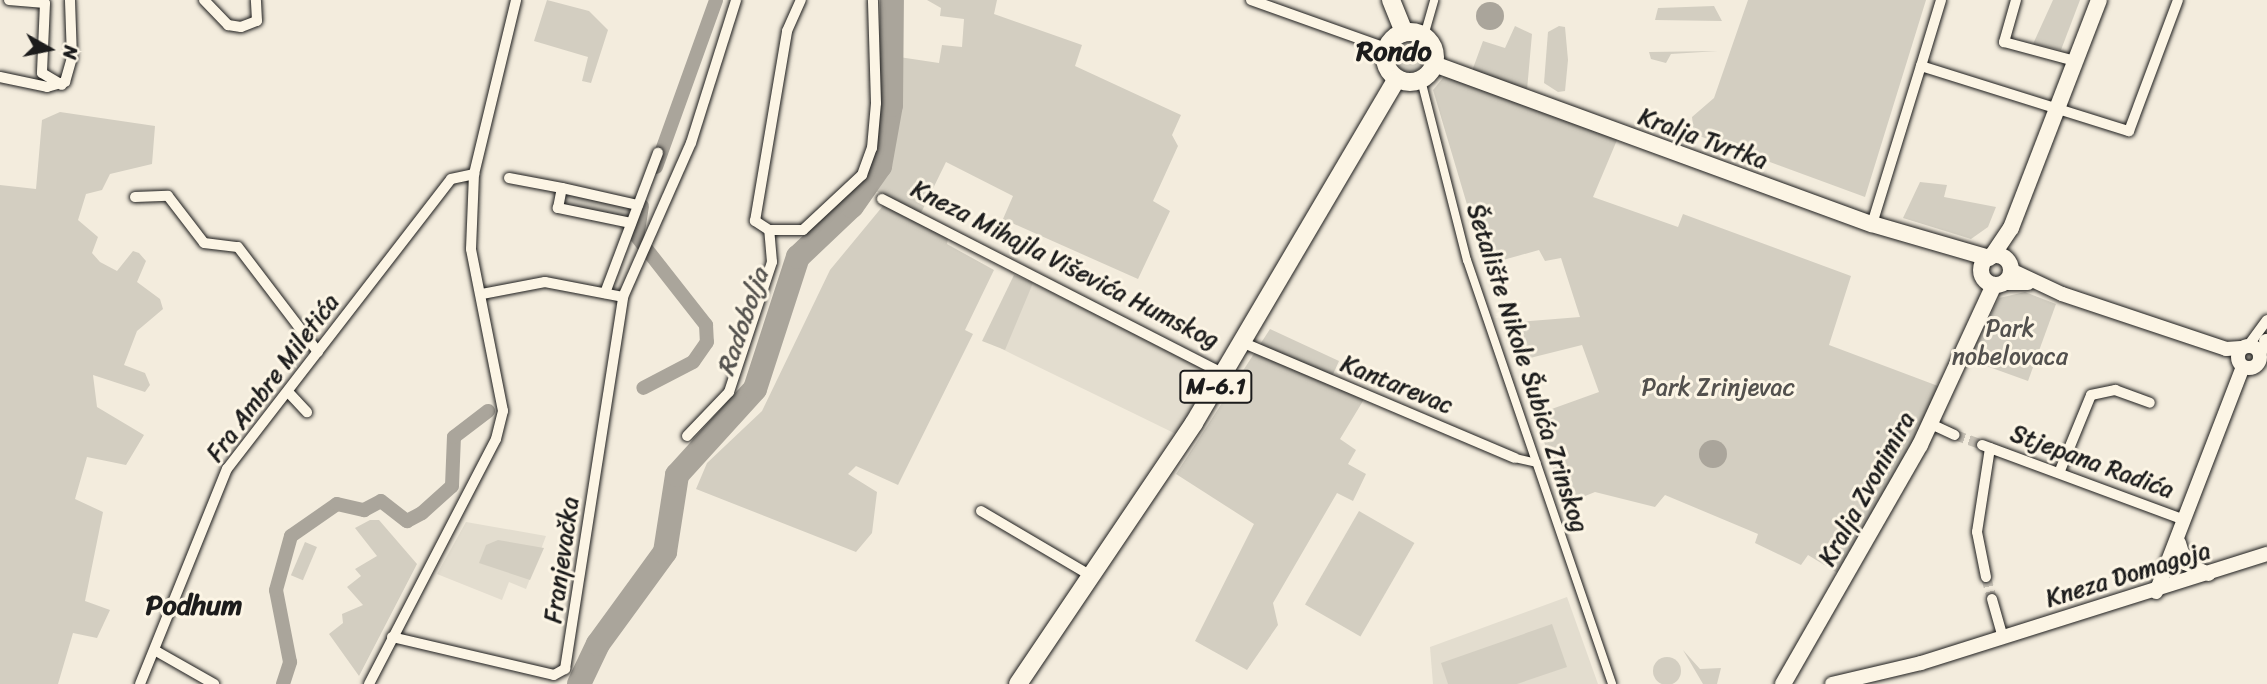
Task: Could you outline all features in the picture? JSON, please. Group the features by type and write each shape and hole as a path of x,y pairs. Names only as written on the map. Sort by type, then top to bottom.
{"main road":[{"path":"1391,0 1404,32"},
{"name":"Kralja Zvonimira","path":"1787,683 1931,424 1995,270 2099,0"},
{"path":"1404,32 1424,36 1434,64 1421,80 1397,79 1386,66 1386,48 1404,32"},
{"name":"Kralja Tvrtka","path":"1434,64 1872,224 1959,253 1995,270"},
{"name":"Kneza Mihajla Viševića Humskog","path":"1018,684 1093,577 1244,343 1397,79"}],"street":[{"path":"9,0 45,3 42,73 62,85"},
{"path":"62,85 72,58 70,0"},
{"path":"204,0 228,25 241,27 257,22 256,0"},
{"path":"369,684 496,439 503,411 471,249 474,174 516,0"},
{"path":"482,294 525,281 623,298 650,241 705,105 736,0"},
{"path":"801,0 787,31 755,220 769,230 803,230 862,175 872,148 876,103 873,0"},
{"path":"1251,0 1386,48"},
{"path":"1424,36 1434,0"},
{"path":"1872,224 1941,0"},
{"path":"2016,0 2004,41 2075,61"},
{"path":"1921,66 2056,111 2129,131 2178,0"},
{"path":"0,77 62,85"},
{"name":"Šetalište Nikole Šubića Zrinskog","path":"1421,80 1467,260 1612,684"},
{"path":"605,293 658,153"},
{"name":"Fra Ambre Miletića","path":"140,684 156,651 219,485 451,179 474,174"},
{"path":"509,178 638,205"},
{"path":"562,188 558,208 631,223"},
{"path":"135,197 168,196 204,243 238,247 318,352"},
{"name":"Kneza Mihajla Viševića Humskog","path":"882,199 1224,374"},
{"path":"687,436 729,392 772,262 769,230"},
{"path":"1995,270 2240,354 2264,351"},
{"name":"Franjevačka","path":"392,637 554,675 565,669 623,298"},
{"name":"Stjepana Radića","path":"2156,592 2178,542 2240,354 2267,320"},
{"name":"Kantarevac","path":"1244,343 1515,458 1536,463"},
{"path":"2059,473 2091,395 2115,390 2150,403"},
{"path":"290,394 307,412"},
{"path":"1931,424 1955,436"},
{"name":"Stjepana Radića","path":"1986,577 1977,532 1986,447 2185,520"},
{"path":"981,511 1093,577"},
{"path":"2178,542 2185,563 2209,574"},
{"name":"Kneza Domagoja","path":"1832,684 2003,638 2156,592 2267,554"},
{"path":"1992,599 2003,638"},
{"path":"156,651 214,684"}],"shaded area":[{"path":"1490,2 1500,6 1504,16 1500,26 1490,30 1480,26 1476,16 1480,6"},
{"path":"1033,283 1210,369 1178,435 1001,349"},
{"path":"1713,440 1723,444 1727,454 1723,464 1713,468 1703,464 1699,454 1703,444"},
{"path":"466,522 546,536 526,589 509,582 502,600 437,574"},
{"path":"1567,597 1598,684 1433,684 1430,647"}],"green space":[{"path":"547,0 589,11 608,30 591,83 582,81 588,57 534,41"},
{"path":"927,0 997,0 994,14 1082,45 1075,66 1181,115 1172,135 1178,146 1153,201 1170,211 1138,279 1003,219 1013,196 946,162 920,215 874,190 896,119 899,57 939,63 942,45 962,47 964,19 940,16 941,8"},
{"path":"1748,0 1926,0 1865,197 1694,134 1692,117 1714,98"},
{"path":"2053,0 2080,0 2061,50 2033,44"},
{"path":"1714,6 1722,21 1655,20 1658,8"},
{"path":"1515,26 1532,34 1527,90 1472,71 1483,41 1505,48"},
{"path":"1559,26 1565,27 1568,60 1565,91 1558,92 1544,83 1548,32"},
{"name":"Rondo","path":"1410,42 1421,46 1425,57 1421,68 1410,72 1399,68 1395,57 1399,46"},
{"path":"1718,51 1671,54 1666,63 1651,59 1649,52"},
{"name":"Park Zrinjevac","path":"1447,73 1620,133 1593,197 1678,227 1683,214 1851,276 1829,345 1946,389 1844,577 1808,555 1801,565 1755,543 1758,534 1665,495 1655,507 1595,492 1565,504 1535,415 1599,392 1582,345 1518,361 1505,323 1580,317 1561,258 1545,261 1539,250 1485,265 1433,90"},
{"path":"60,112 155,126 152,164 110,174 102,190 86,194 78,220 98,237 92,253 100,262 117,271 133,251 139,253 146,261 137,282 160,299 163,309 137,331 124,365 145,373 150,385 145,392 93,375 97,407 144,435 126,465 87,457 75,499 103,512 85,601 110,610 97,638 73,633 58,684 0,684 0,185 36,189 42,120"},
{"path":"1920,182 1947,185 1944,197 1996,207 1988,227 1971,239 1903,218"},
{"path":"566,191 630,206 628,220 564,207"},
{"path":"887,201 949,232 947,244 994,270 965,330 973,334 898,485 856,466 848,474 877,492 872,533 856,552 696,489 707,463 762,411 830,270"},
{"path":"1014,275 1033,283 1005,350 982,341"},
{"name":"Park nobelovaca","path":"2025,292 2056,304 2028,381 1967,359 1999,298"},
{"path":"1270,329 1339,361 1330,381 1366,396 1340,439 1356,450 1348,464 1366,474 1353,501 1337,493 1273,603 1278,625 1247,670 1195,641 1254,524 1176,474"},
{"path":"1359,511 1414,543 1360,637 1305,605"},
{"path":"370,520 379,520 417,564 359,676 329,634 343,623 342,614 363,605 347,587 361,576 355,569 377,556 355,528"},
{"path":"498,540 544,548 530,580 479,563 486,545"},
{"path":"305,542 317,547 303,580 291,575"},
{"path":"1552,624 1567,667 1517,684 1448,684 1441,663"},
{"path":"1683,650 1700,669 1721,668 1717,684 1703,684"},
{"path":"1667,657 1677,661 1681,671 1677,681 1667,685 1657,681 1653,671 1657,661"}],"waterway":[{"name":"Radobolja","path":"656,167 716,0"},
{"name":"Radobolja","path":"579,684 598,644 665,552 677,475 755,389 798,257 852,206 880,166 891,105 892,0"},
{"name":"Radobolja","path":"642,206 637,237 706,325 707,342 693,362 643,388"},
{"name":"Radobolja","path":"283,684 290,662 276,590 291,536 337,504 364,510 381,501 407,521 422,513 452,486 454,437 488,411"}],"tunnel":[{"path":"1955,435 1982,445"},
{"path":"1986,577 1992,599"}],"district":[{"name":"Rondo","path":"1394,51"},
{"name":"Podhum","path":"194,605"}]}
